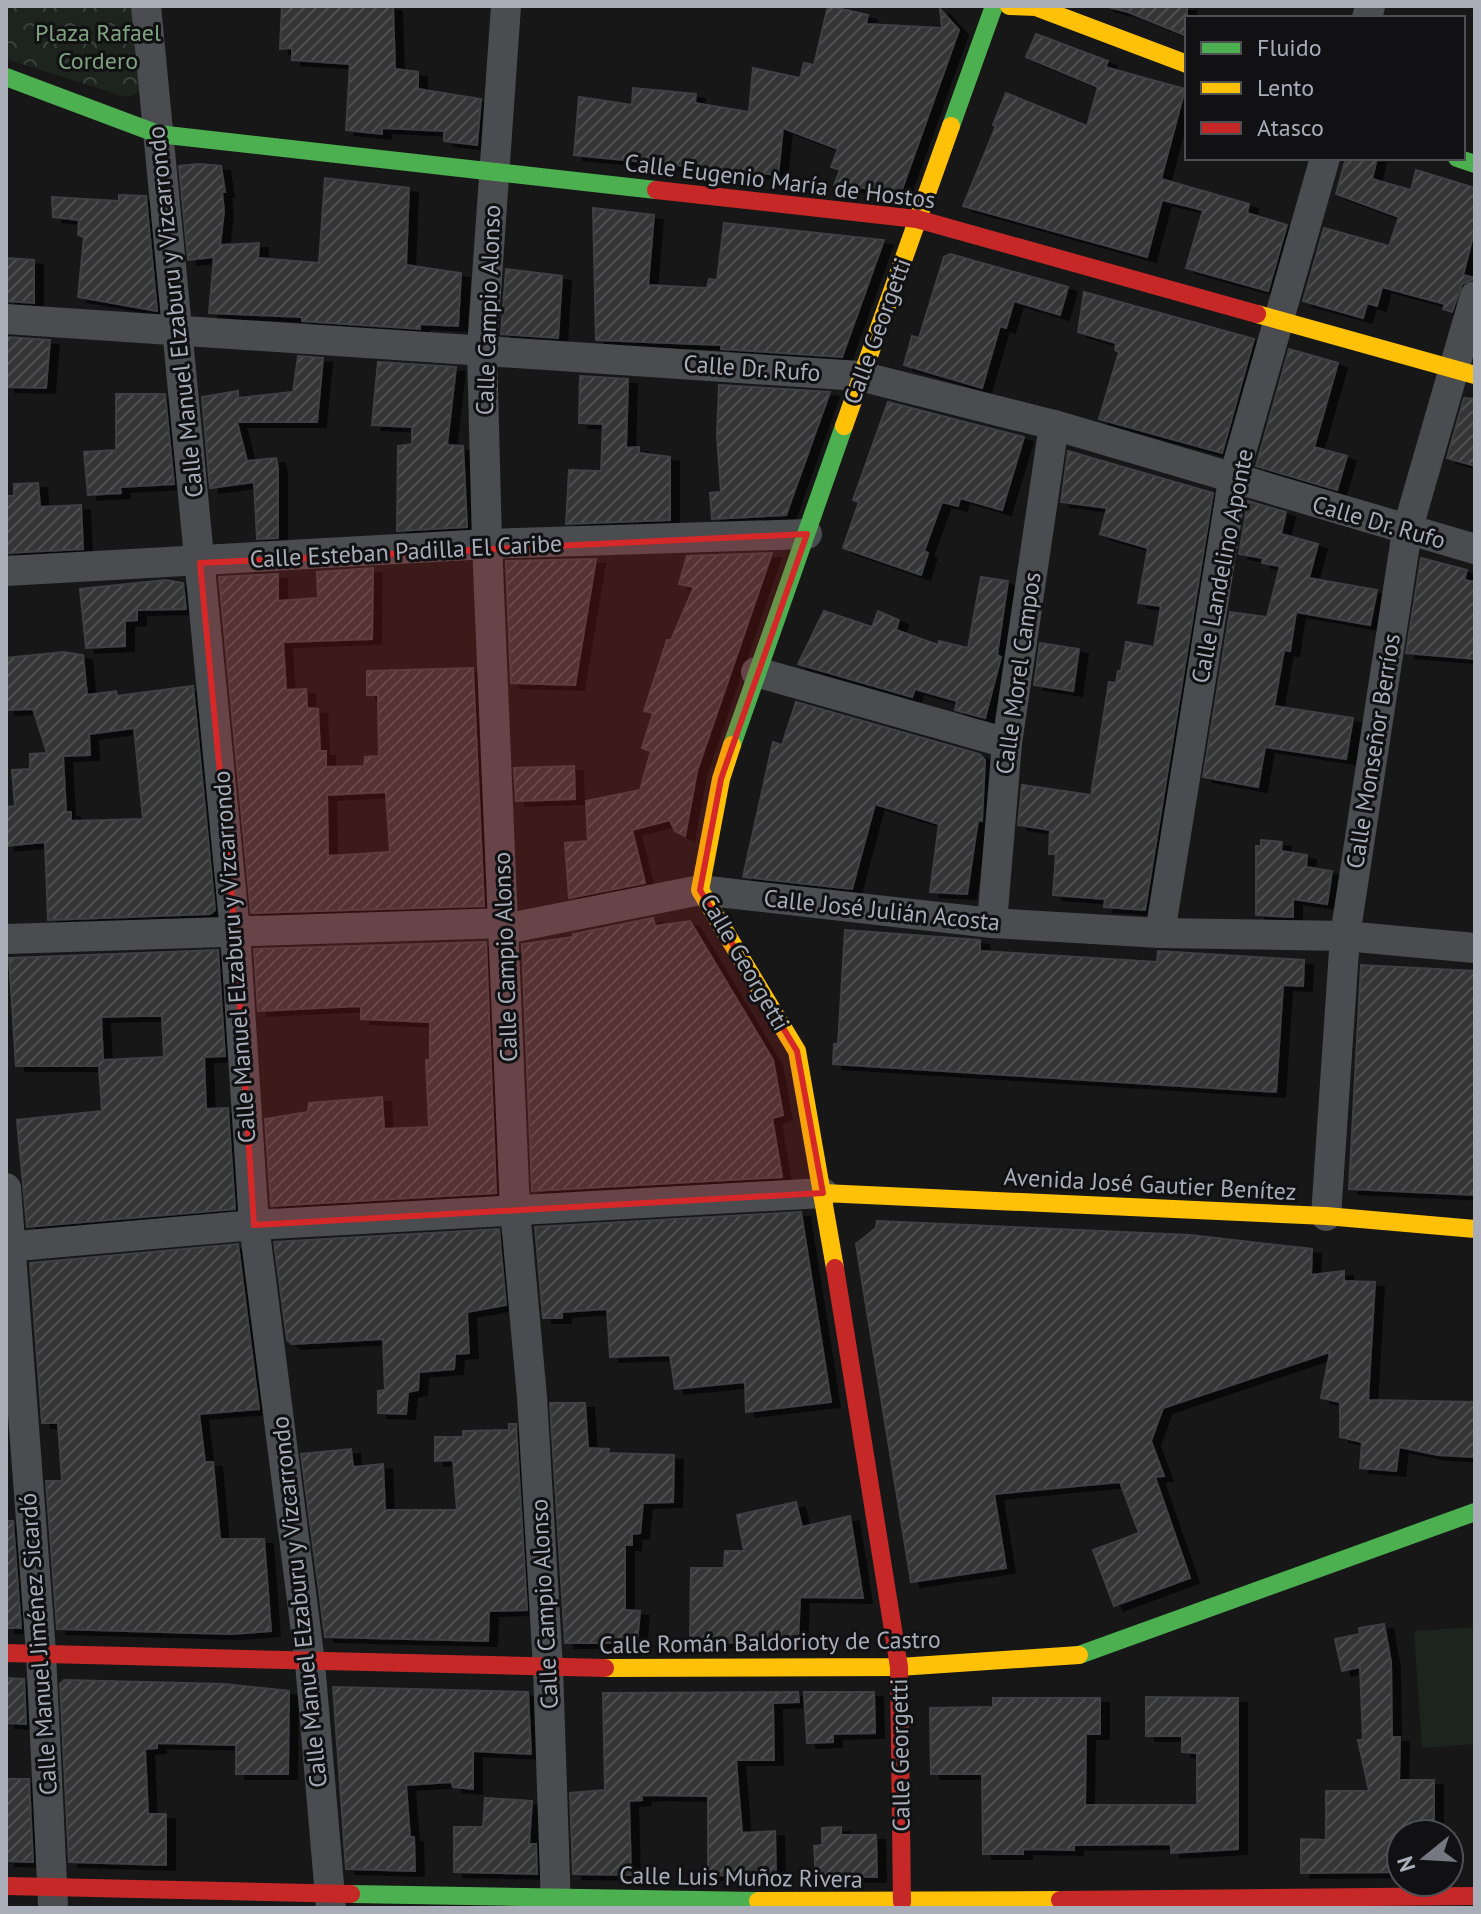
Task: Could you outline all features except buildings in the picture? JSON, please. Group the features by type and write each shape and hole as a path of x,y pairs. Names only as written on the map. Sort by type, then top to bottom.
{"main road":[{"name":"Calle Georgetti","path":"902,1905 899,1667 823,1193 797,1051 700,890 721,779 756,672 994,6"},
{"path":"1009,6 1036,7 1185,63"},
{"name":"Calle Eugenio María de Hostos","path":"6,77 158,134 494,169 917,219 1464,372"},
{"name":"Avenida José Gautier Benítez","path":"823,1193 1326,1216 1475,1229"},
{"name":"Calle Román Baldorioty de Castro","path":"6,1653 548,1668 899,1667 1078,1655 1475,1512"},
{"name":"Calle Luis Muñoz Rivera","path":"6,1886 53,1898 556,1904 1330,1902 1475,1896"}],"street":[{"name":"Calle Manuel Elzaburu y Vizcarrondo","path":"146,6 174,328 235,932 254,1225 310,1663 330,1899"},
{"name":"Calle Campio Alonso","path":"506,6 482,348 487,544 515,1210 532,1397 548,1668 556,1904"},
{"name":"Calle Landelino Aponte","path":"1160,933 1233,480 1281,322 1324,160"},
{"name":"Calle Monseñor Berríos","path":"1326,1216 1345,936 1407,531 1464,372 1475,296"},
{"name":"Calle Dr. Rufo","path":"6,319 482,348 860,376 1054,425 1475,549"},
{"name":"Calle Morel Campos","path":"992,923 1007,743 1054,425"},
{"name":"Calle Esteban Padilla El Caribe","path":"6,571 200,563 487,544 807,534"},
{"path":"756,672 1007,743"},
{"name":"Calle José Julián Acosta","path":"6,939 504,923 510,928 700,890 992,923 1160,933 1345,936 1475,948"},
{"name":"Calle Manuel Jiménez Sicardó","path":"6,1188 8,1247 41,1653 53,1898"},
{"path":"8,1247 254,1225 823,1193"}],"highlighted area":[{"path":"807,534 721,779 700,890 797,1051 823,1193 254,1225 235,932 200,563"}],"green space":[{"name":"Plaza Rafael Cordero","path":"6,6 135,6 142,87 134,95 126,97 6,59"},
{"path":"1475,1627 1475,1744 1422,1748 1414,1631"}],"traffic: fast":[{"path":"951,126 994,6"},
{"path":"6,77 158,134 656,190"},
{"path":"1463,160 1475,164"},
{"path":"732,745 844,426"},
{"path":"1079,1655 1475,1512"},
{"path":"351,1894 758,1901"}],"traffic: slow":[{"path":"1009,6 1036,7 1185,63"},
{"path":"844,426 951,126"},
{"path":"1257,314 1475,375"},
{"path":"732,745 721,779 700,890 797,1051 835,1268"},
{"path":"823,1193 1326,1216 1475,1229"},
{"path":"605,1668 899,1667 1079,1655"},
{"path":"758,1901 1060,1900"}],"traffic: jam":[{"path":"656,190 917,219"},
{"path":"917,219 1257,314"},
{"path":"835,1268 899,1667 902,1902"},
{"path":"6,1653 605,1668"},
{"path":"6,1886 351,1894"},
{"path":"1060,1900 1475,1896"}]}
